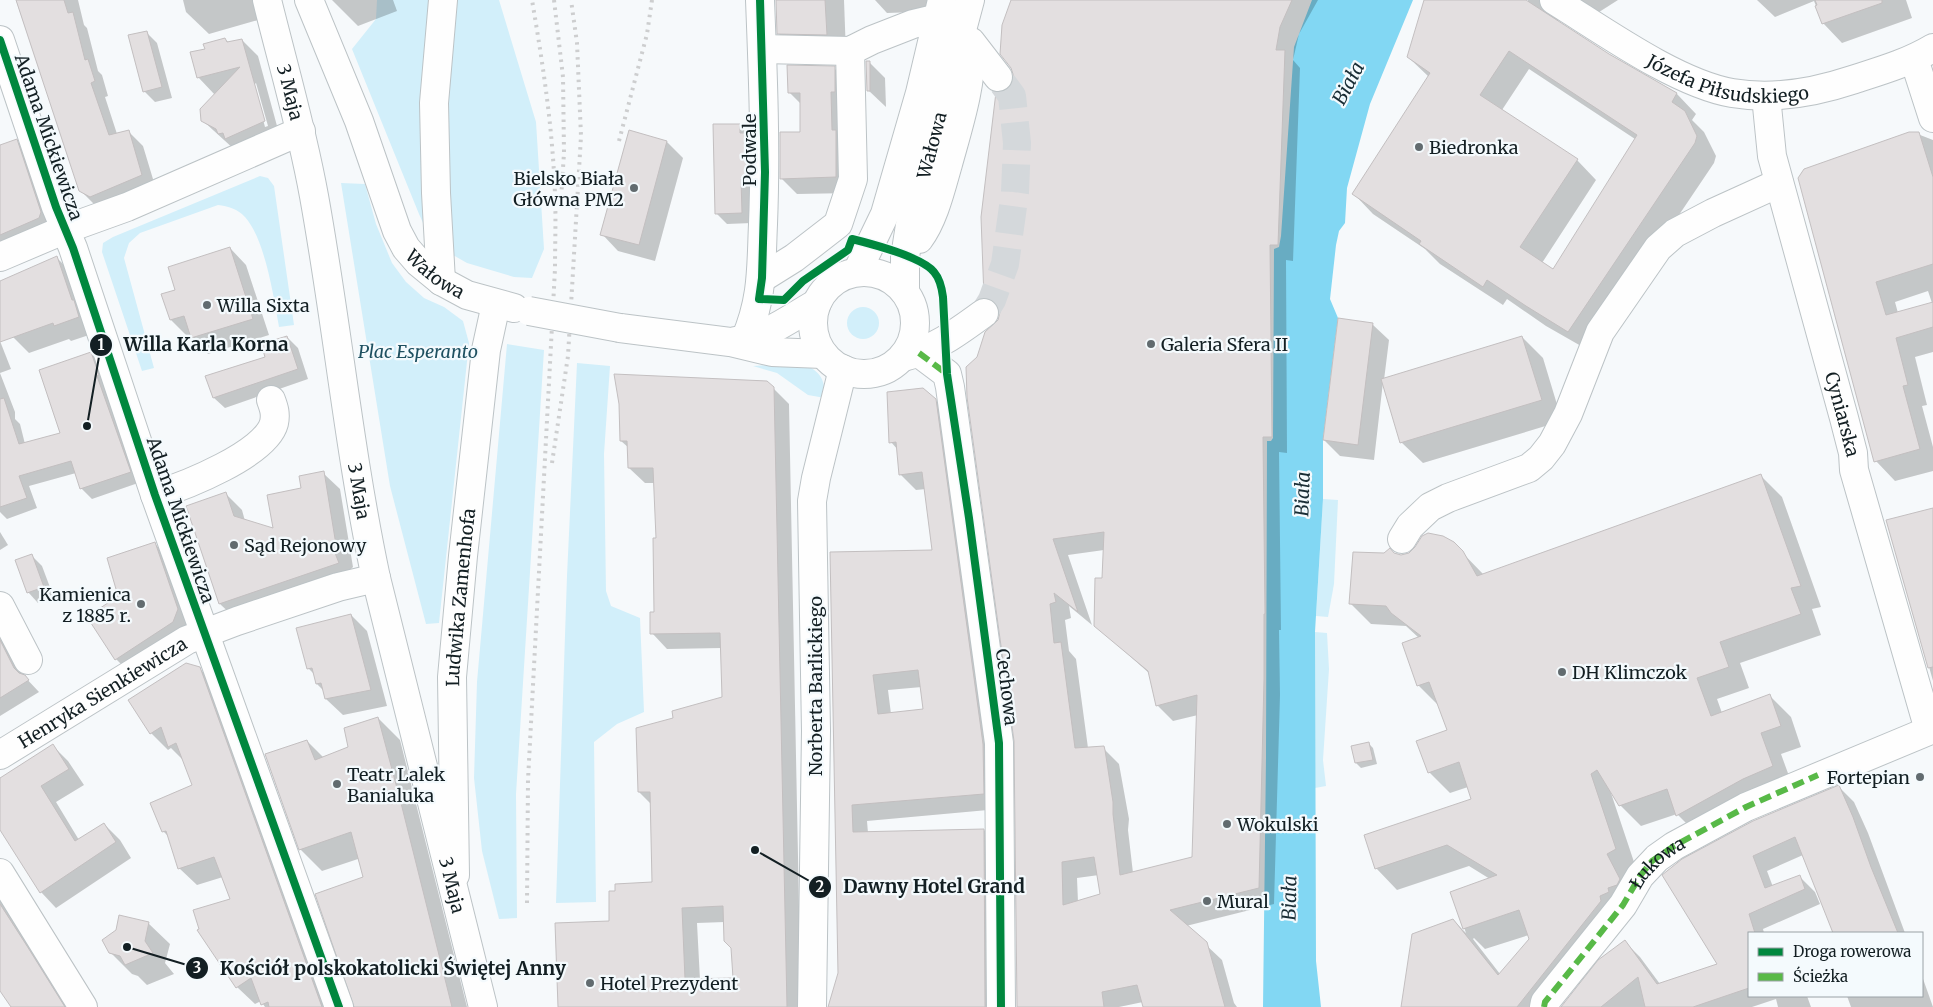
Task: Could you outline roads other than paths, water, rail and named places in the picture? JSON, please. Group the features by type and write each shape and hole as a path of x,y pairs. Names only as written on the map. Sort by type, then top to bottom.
{"street":[{"name":"3 Maja","path":"267,0 301,131 314,196 363,512 376,578 483,1007"},
{"name":"Wałowa","path":"309,0 358,121 398,231 406,248 418,263 441,281 467,295 529,311 620,328 737,341 772,352 833,362"},
{"path":"441,281 434,103 443,0"},
{"name":"Podwale","path":"737,341 753,322 762,278 765,172 760,0"},
{"name":"Wałowa","path":"857,272 885,214 920,93 954,22 970,0"},
{"name":"Józefa Piłsudskiego","path":"1554,0 1646,56 1692,81 1732,93 1766,96 1791,95 1827,88 1927,55"},
{"path":"762,49 850,51 913,24 954,22 998,76"},
{"name":"Wałowa","path":"909,300 905,257 910,225 954,22"},
{"name":"Adama Mickiewicza","path":"0,40 66,229 155,496 339,1007"},
{"path":"762,278 794,258 838,224 853,179 850,51"},
{"path":"1927,55 1933,118"},
{"name":"Cyniarska","path":"1766,96 1772,156 1779,183 1844,418 1854,470 1931,730"},
{"path":"0,257 66,229 126,207 301,131"},
{"path":"1402,539 1410,526 1430,507 1529,468 1541,458 1560,430 1600,332 1658,248 1675,233 1713,213 1779,183"},
{"path":"959,331 928,320 892,280 875,273 857,272 840,278 826,288 817,303 813,320 815,338 833,362 858,373 874,373 910,355 945,341 984,314"},
{"path":"909,300 915,325 910,355"},
{"path":"737,341 782,324 817,303"},
{"name":"Ludwika Zamenhofa","path":"456,894 452,678 463,556 486,350 496,304"},
{"name":"Cechowa","path":"910,355 946,374 950,387 998,743 1001,1007"},
{"name":"Norberta Barlickiego","path":"812,1007 816,750 812,501 833,362"},
{"path":"155,496 180,487 223,467 259,445 268,435 274,424 276,415 272,400"},
{"name":"Henryka Sienkiewicza","path":"0,755 187,640 338,587 376,578"},
{"path":"0,606 28,660"},
{"name":"Łukowa","path":"1544,1007 1545,1002 1623,905 1640,876 1652,861 1674,846 1746,806 1931,730"},
{"path":"0,873 83,1007"}],"water":[{"name":"Biała","path":"1312,0 1413,0 1370,104 1347,188 1345,223 1339,231 1336,245 1330,299 1338,318 1323,440 1323,499 1315,632 1316,961 1321,1007 1263,1007 1267,441 1271,441 1273,438 1274,249 1279,247 1281,236 1294,47"}],"tunnel":[{"path":"984,313 992,300 1005,264 1015,192 1017,143 1012,96 998,77"}],"railway":[{"path":"527,903 528,780 555,269 554,171 550,122 532,0"},
{"path":"554,0 563,77 564,153 561,199"},
{"path":"552,463 568,356 581,136 577,43 571,0"},
{"path":"619,141 647,34 652,0"}],"place":[{"name":"Biedronka","path":"1419,147"},
{"name":"Bielsko Biała Główna PM2","path":"634,188"},
{"name":"Willa Sixta","path":"207,305"},
{"name":"Galeria Sfera II","path":"1151,344"},
{"name":"Willa Karla Korna","path":"87,426"},
{"name":"Sąd Rejonowy","path":"234,545"},
{"name":"Kamienica z 1885 r.","path":"141,604"},
{"name":"DH Klimczok","path":"1562,672"},
{"name":"Fortepian","path":"1920,777"},
{"name":"Teatr Lalek Banialuka","path":"337,784"},
{"name":"Wokulski","path":"1227,824"},
{"name":"Dawny Hotel Grand","path":"755,850"},
{"name":"Mural","path":"1207,901"},
{"name":"Kościół polskokatolicki Świętej Anny","path":"127,947"},
{"name":"Hotel Prezydent","path":"590,983"}],"park label":[{"name":"Plac Esperanto","path":"418,351"}]}
